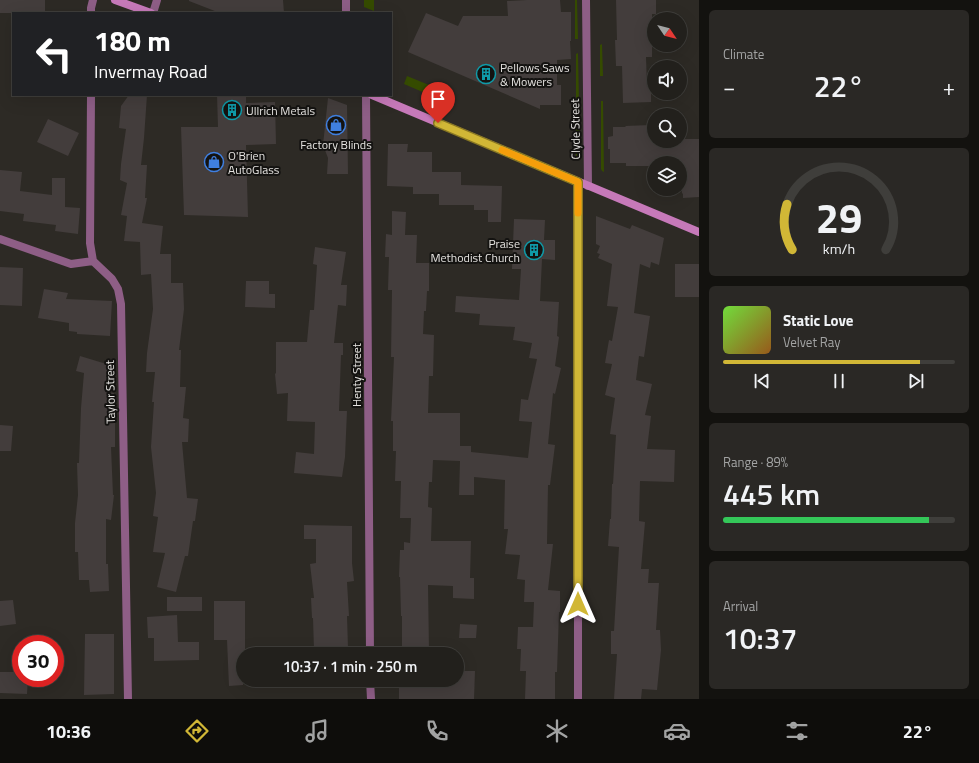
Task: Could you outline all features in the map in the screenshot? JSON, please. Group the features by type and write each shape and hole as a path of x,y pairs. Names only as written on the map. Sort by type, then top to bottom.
{"main road":[{"path":"115,0 149,12"},
{"path":"374,96 699,232"}],"street":[{"path":"91,12 93,0"},
{"path":"152,12 157,0"},
{"path":"346,0 346,12"},
{"name":"Clyde Street","path":"586,0 588,186"},
{"path":"0,239 71,264 93,261 90,243 91,96"},
{"name":"Henty Street","path":"366,96 370,647"},
{"path":"578,182 578,699"},
{"name":"Taylor Street","path":"93,261 112,279 118,289 121,304 128,699"},
{"path":"370,687 370,699"}],"green space":[{"path":"364,0 374,0 374,11 364,7"},
{"path":"575,0 577,0 578,39 575,39"},
{"path":"602,44 603,76 600,76 600,45"},
{"path":"578,53 580,151 578,159 576,159 576,54"},
{"path":"407,76 429,85 425,93 404,84"},
{"path":"601,101 603,101 604,172 601,169"}],"building":[{"path":"0,0 45,0 45,12 0,13"},
{"path":"283,0 284,12 217,12 189,1"},
{"path":"560,0 561,12 571,12 571,59 557,60 557,85 561,85 561,105 540,105 540,109 408,52 426,13 458,26 463,16 508,16 507,1"},
{"path":"616,0 656,0 656,12 647,12 647,52 652,52 652,57 646,57 647,100 651,100 651,102 623,103 622,66 616,66 615,40 617,40"},
{"path":"128,96 147,96 141,165 147,165 145,198 147,198 142,223 163,226 160,254 171,254 171,283 183,283 184,309 179,350 181,350 180,387 186,387 183,418 189,419 188,442 182,442 187,498 198,499 188,556 185,556 176,592 157,587 165,553 153,552 158,517 153,516 156,493 151,447 154,402 152,402 155,372 146,372 153,309 151,274 141,275 140,242 124,241 127,216 121,215 127,183 120,180 126,129 119,128 121,106"},
{"name":"O'Brien AutoGlass","path":"217,96 246,96 246,103 275,102 276,144 246,145 248,217 184,215 181,127 218,127"},
{"name":"Factory Blinds","path":"328,98 347,105 348,174 327,174 328,158 323,145"},
{"path":"48,119 79,133 68,156 37,142"},
{"path":"647,125 647,148 687,148 687,139 699,139 699,197 683,198 683,196 687,196 687,156 647,156 647,166 626,166 626,163 610,163 608,137 613,136 613,127 626,127 625,126"},
{"path":"388,144 408,144 407,152 432,152 432,172 461,172 461,185 502,186 501,222 488,222 488,210 474,210 474,205 439,205 439,194 413,194 413,187 387,186"},
{"path":"0,170 22,172 20,191 52,195 52,178 65,178 65,207 80,208 78,234 55,231 56,225 23,221 24,214 0,211"},
{"path":"392,211 406,212 405,235 417,235 416,263 429,263 429,291 427,291 426,311 424,311 423,334 434,335 433,376 429,376 428,413 460,413 460,446 471,446 471,452 528,458 532,422 519,421 521,399 528,400 537,359 529,358 532,343 513,340 515,327 479,325 480,314 455,312 456,296 519,300 521,269 512,269 514,219 545,220 544,240 555,240 555,260 542,259 540,301 559,302 557,336 559,337 555,366 561,368 555,394 553,393 548,444 555,445 550,485 548,485 547,544 553,544 548,590 560,591 557,672 555,672 555,699 525,699 526,671 520,671 521,649 517,649 518,627 533,627 534,602 524,602 525,580 517,579 520,555 505,554 508,529 504,529 505,480 474,477 474,495 459,495 460,461 433,460 432,482 429,482 428,507 432,508 431,541 471,541 470,578 474,578 474,599 453,598 453,586 428,585 429,647 402,647 402,616 399,577 400,550 404,550 404,542 410,543 411,518 400,518 401,481 395,481 396,451 393,451 393,421 391,421 394,357 391,357 392,290 388,290 389,257 385,257 386,234 392,235"},
{"path":"596,216 630,229 632,225 664,238 659,265 651,262 650,268 640,264 634,313 650,316 644,357 639,356 636,380 652,384 645,415 651,416 647,449 675,450 674,482 640,481 639,521 645,522 641,569 649,569 648,583 659,583 656,630 660,630 661,650 657,690 642,689 641,699 614,699 617,654 611,654 611,631 614,631 619,547 608,546 616,435 610,434 615,398 605,395 612,364 605,363 609,340 612,341 618,307 607,306 612,264 598,258 600,254 597,253 600,246 596,244"},
{"path":"315,247 346,252 341,285 347,285 346,306 338,305 334,343 343,343 343,355 341,355 339,411 347,411 345,457 342,477 294,473 296,452 314,454 315,422 287,421 288,393 277,394 275,374 276,342 307,342 310,310 314,310 317,265 313,264"},
{"path":"675,264 699,264 699,297 675,297"},
{"path":"0,267 23,268 22,306 0,305"},
{"path":"246,281 269,281 269,294 275,294 275,308 245,307"},
{"path":"44,289 68,293 66,299 112,301 110,336 77,334 77,332 69,331 69,323 38,318"},
{"path":"80,356 113,366 105,392 114,393 111,423 115,423 115,447 111,447 114,495 111,520 106,519 106,564 108,564 109,591 90,592 89,580 79,580 78,552 75,552 75,523 78,495 77,463 79,463 84,373 76,371"},
{"path":"0,425 13,426 11,451 0,451"},
{"path":"304,525 352,526 352,563 354,581 347,582 349,616 347,616 348,647 314,647 311,598 314,598 310,564 316,563 316,539 304,539"},
{"path":"167,597 202,597 202,611 167,611"},
{"path":"13,600 16,624 0,626 0,601"},
{"path":"214,601 245,601 245,647 236,647 236,686 229,686 227,640 214,640"},
{"path":"177,615 178,642 199,642 199,660 154,661 154,638 148,638 147,617"},
{"path":"460,624 477,625 476,638 459,638"},
{"path":"85,634 114,634 114,694 84,695"},
{"path":"464,671 475,671 474,699 399,699 399,687 464,687"},
{"path":"0,672 12,672 12,687 27,687 27,694 0,693"}],"slow traffic":[{"path":"502,150 578,182 578,213"}],"place":[{"name":"Pellows Saws & Mowers","path":"486,74"},
{"name":"Ullrich Metals","path":"232,110"},
{"name":"Factory Blinds","path":"336,125"},
{"name":"O'Brien AutoGlass","path":"214,162"},
{"name":"Praise Methodist Church","path":"534,250"}],"route":[{"path":"438,123 578,182 578,604"}]}
